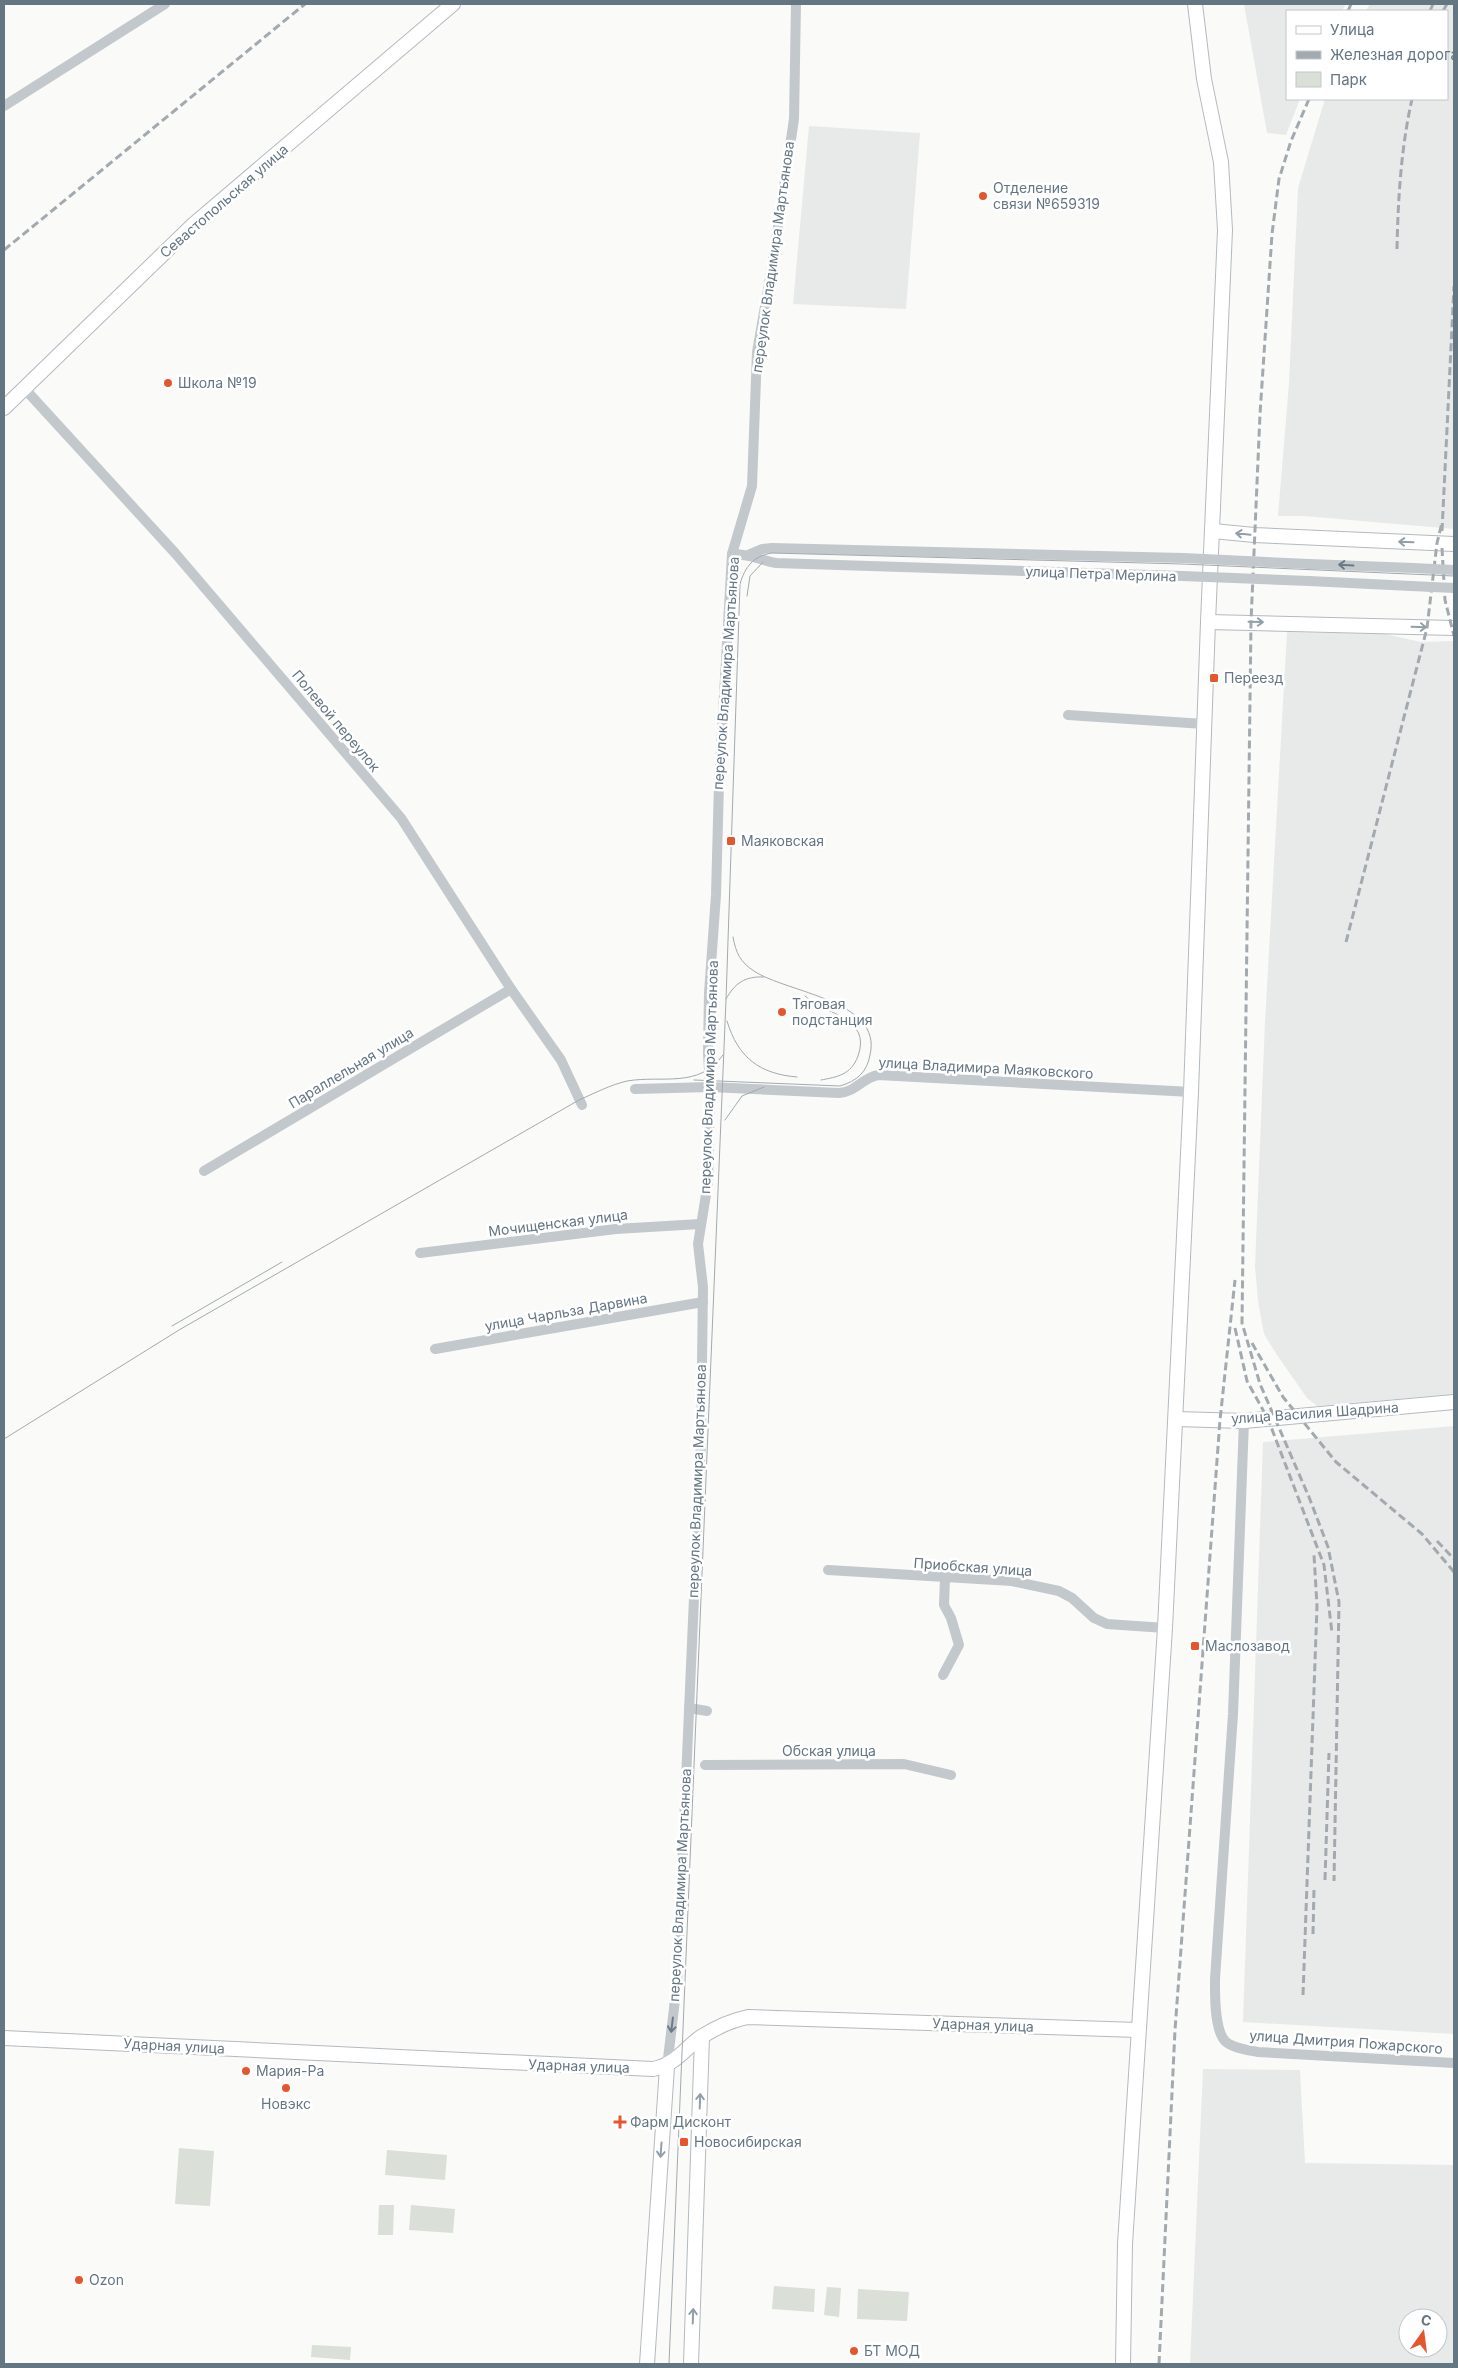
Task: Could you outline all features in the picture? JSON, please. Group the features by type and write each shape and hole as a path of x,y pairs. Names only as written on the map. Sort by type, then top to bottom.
{"main road":[{"name":"Севастопольская улица","path":"4,408 194,224 453,4"},
{"path":"1122,2364 1125,2244 1165,1628 1192,1092 1204,724 1214,531 1225,230 1221,162 1204,79 1195,4"},
{"path":"1214,531 1254,535 1454,544"},
{"path":"1208,622 1454,628"},
{"name":"улица Василия Шадрина","path":"1176,1419 1244,1421 1454,1402"},
{"name":"Ударная улица","path":"4,2038 412,2059 654,2069 667,2067 702,2037 737,2020 748,2017 1138,2030"},
{"path":"691,2364 702,2037"},
{"name":"переулок Владимира Мартьянова","path":"647,2364 667,2067"}],"street":[{"path":"4,106 165,4"},
{"name":"переулок Владимира Мартьянова","path":"667,2067 677,1983 701,1439 703,1276 698,1244 708,1182 709,994 716,895 719,783 732,554 752,486 757,352 773,261 794,119 796,4"},
{"name":"Полевой переулок","path":"24,388 175,552 401,818 511,989 562,1060 582,1105"},
{"name":"улица Петра Мерлина","path":"732,554 750,554 762,549 772,548 1183,558 1454,570"},
{"name":"улица Петра Мерлина","path":"750,554 765,561 776,563 1182,576 1454,588"},
{"path":"1068,715 1204,724"},
{"name":"Параллельная улица","path":"204,1171 511,989"},
{"name":"улица Владимира Маяковского","path":"635,1089 710,1087 839,1093 853,1090 870,1077 878,1075 1192,1092"},
{"name":"Мочищенская улица","path":"420,1254 616,1229 700,1224"},
{"name":"улица Чарльза Дарвина","path":"435,1350 703,1302"},
{"name":"улица Дмитрия Пожарского","path":"1244,1421 1233,1714 1214,2000 1223,2037 1236,2047 1258,2052 1454,2063"},
{"name":"Приобская улица","path":"828,1570 1012,1581 1050,1588 1072,1598 1101,1622 1165,1628"},
{"path":"943,1675 959,1645 951,1618 944,1605 945,1578"},
{"path":"689,1708 707,1711"},
{"name":"Обская улица","path":"705,1765 904,1764 951,1775"}],"shaded area":[{"path":"1244,4 1346,4 1343,10 1286,10 1286,100 1300,100 1286,135 1267,133"},
{"path":"1370,4 1454,4 1454,529 1304,516 1278,516 1289,383 1298,188 1325,100 1448,100 1448,10 1367,10"},
{"path":"809,126 920,133 906,309 793,304"},
{"path":"1287,632 1385,634 1421,642 1454,641 1454,1394 1317,1406 1307,1398 1264,1334 1258,1301 1255,1266 1265,1022"},
{"name":"Маслозавод","path":"1454,1426 1454,2034 1243,2022 1263,1442"},
{"path":"1203,2069 1300,2070 1305,2163 1454,2165 1454,2364 1190,2364"}],"green space":[{"path":"179,2148 214,2151 210,2206 175,2204"},
{"path":"387,2150 447,2155 445,2180 385,2175"},
{"path":"379,2205 394,2205 393,2235 378,2235"},
{"path":"411,2205 455,2209 453,2233 409,2230"},
{"path":"774,2286 815,2289 814,2312 772,2309"},
{"path":"827,2287 841,2288 839,2317 824,2315"},
{"path":"858,2289 909,2292 907,2321 857,2319"},
{"path":"312,2345 351,2347 350,2360 311,2357"}],"tram line":[{"path":"669,2364 726,1000 740,584 744,572 755,560 765,554 772,553 1182,564 1454,576"},
{"path":"747,596 750,576 763,562"},
{"path":"694,1080 840,1086 860,1075 869,1061 870,1037 862,1022 848,1010 829,1001 769,979 754,971 739,957 733,937"},
{"path":"726,999 733,989 746,979 764,977"},
{"path":"805,996 853,1025 861,1043 858,1056 852,1067 843,1074 821,1080"},
{"path":"727,1021 737,1045 752,1062 772,1072 797,1077"},
{"path":"4,1439 179,1330 579,1100 627,1081 691,1077 703,1073 723,1055"},
{"path":"725,1120 742,1096 764,1087"},
{"path":"172,1326 282,1262"}],"railway":[{"path":"4,250 305,4"},
{"path":"1348,10 1351,4"},
{"path":"1430,10 1433,4"},
{"path":"1444,10 1447,4"},
{"path":"1309,100 1291,141 1279,179 1272,234 1260,414 1251,622 1242,1323 1260,1384 1309,1497 1328,1547 1339,1602 1334,1881"},
{"path":"1397,249 1401,174 1405,136 1412,100"},
{"path":"1442,531 1454,286"},
{"path":"1346,942 1427,628 1437,543 1442,523"},
{"path":"1442,548 1445,600 1454,636"},
{"path":"1159,2364 1175,2030 1220,1420 1235,1280"},
{"path":"1235,1328 1247,1381 1268,1419 1324,1565 1332,1633"},
{"path":"1252,1343 1283,1397 1336,1462 1422,1534 1454,1572"},
{"path":"1437,1541 1454,1559"},
{"path":"1303,1995 1317,1606 1314,1555"},
{"path":"1325,1880 1329,1753"},
{"path":"1313,1934 1314,1889"}],"place":[{"name":"Отделение связи №659319","path":"983,196"},
{"name":"Школа №19","path":"168,383"},
{"name":"Переезд","path":"1214,678"},
{"name":"Маяковская","path":"731,841"},
{"name":"Тяговая подстанция","path":"782,1012"},
{"name":"Маслозавод","path":"1195,1646"},
{"name":"Мария-Ра","path":"246,2071"},
{"name":"Новэкс","path":"286,2088"},
{"name":"Фарм Дисконт","path":"620,2122"},
{"name":"Новосибирская","path":"684,2142"},
{"name":"Ozon","path":"79,2280"},
{"name":"БТ МОД","path":"854,2351"}]}
